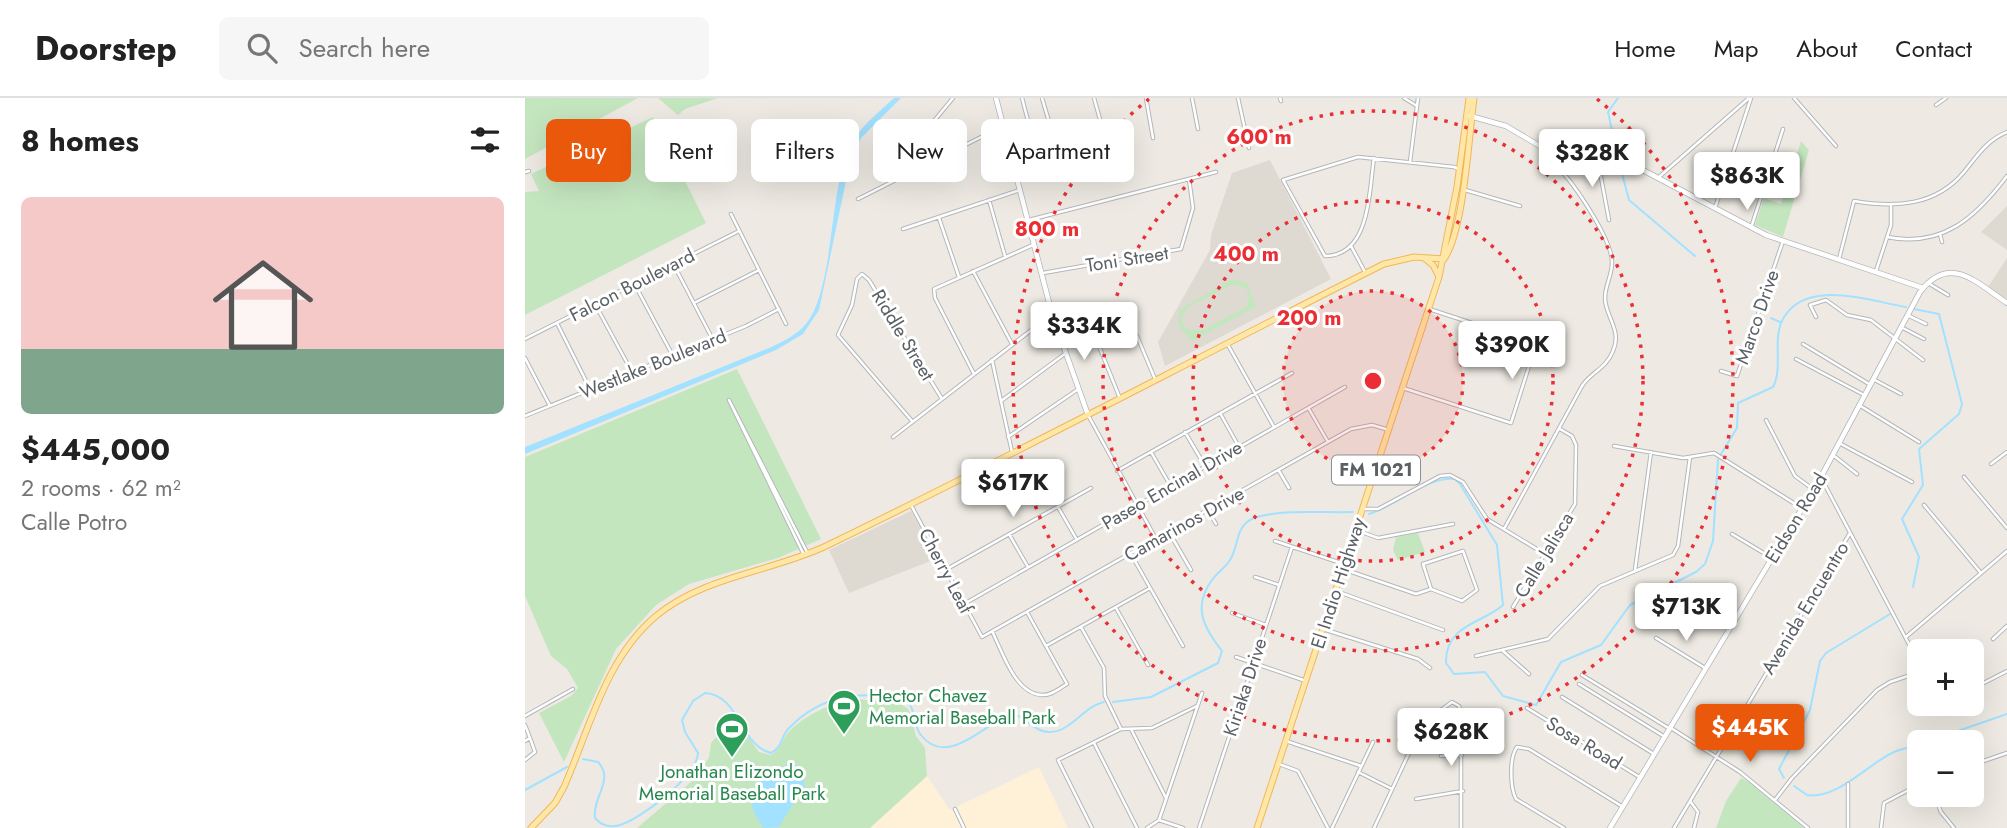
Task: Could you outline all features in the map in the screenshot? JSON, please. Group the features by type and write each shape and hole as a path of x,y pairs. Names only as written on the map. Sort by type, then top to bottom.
{"main road":[{"name":"El Indio Highway","path":"1257,828 1439,277 1462,170 1471,98"},
{"name":"El Indio Highway","path":"1444,259 1449,252 1462,189 1462,170"},
{"path":"1421,257 1433,265 1439,277"},
{"path":"531,828 555,803 564,787 613,668 646,625 689,594 806,554 911,504 1393,261 1421,257 1444,259"}],"street":[{"path":"936,119 953,98"},
{"path":"996,98 1001,119"},
{"path":"1022,98 1028,119"},
{"path":"1042,98 1048,119"},
{"path":"1094,98 1099,119"},
{"path":"1146,98 1153,138"},
{"path":"1192,98 1198,129"},
{"path":"1238,98 1249,148"},
{"path":"1403,98 1417,106"},
{"path":"1411,162 1418,98"},
{"path":"1714,210 1750,98"},
{"path":"1657,178 1750,98"},
{"path":"1794,98 1836,146"},
{"path":"1936,105 1946,98"},
{"path":"1469,116 1506,126 1543,148 1625,160 1751,228 1923,288"},
{"path":"1751,228 1783,129"},
{"path":"1839,259 1854,201 1891,204 1921,201 1941,192 1963,173 1987,144 2007,132"},
{"path":"1504,530 1586,380 1600,371 1608,361 1616,335 1605,303 1612,257 1587,206 1564,174 1569,153"},
{"path":"1597,156 1609,220"},
{"path":"1374,158 1363,228 1351,245 1333,255 1325,256 1283,180 1348,158 1374,158 1462,170"},
{"path":"1028,220 1216,172"},
{"path":"1887,237 1909,240 1940,234 1977,213 2007,176"},
{"name":"Toni Street","path":"1043,273 1181,249 1193,208 1189,179"},
{"path":"858,198 890,182"},
{"path":"1018,182 1052,314 1088,415 1156,539"},
{"path":"1462,189 1520,206"},
{"path":"903,229 1020,190"},
{"path":"989,200 1005,256"},
{"path":"1876,271 1887,237 1891,204"},
{"path":"731,214 786,324"},
{"path":"939,218 959,277"},
{"name":"Falcon Boulevard","path":"525,339 739,230"},
{"path":"1940,234 1942,242"},
{"name":"Marco Drive","path":"1721,371 1737,376 1783,241"},
{"path":"974,374 935,298 935,289 1033,245"},
{"path":"1351,245 1366,274"},
{"path":"674,264 713,340"},
{"path":"694,303 759,270"},
{"path":"973,271 1012,344"},
{"name":"Eidson Road","path":"1610,828 1803,509 1923,288 1946,272 1958,272 2007,303"},
{"name":"Riddle Street","path":"913,422 838,335 852,305 857,279 862,274 867,276 942,399"},
{"path":"1928,283 1948,295"},
{"path":"634,285 673,356"},
{"path":"1816,317 1810,305 1826,300 1847,315 1871,320 1923,360"},
{"path":"595,304 632,372"},
{"name":"Westlake Boulevard","path":"525,416 766,318 779,309"},
{"path":"1403,388 1511,423 1536,344 1429,309"},
{"path":"893,437 1052,314 1089,321 1137,337 1155,381"},
{"path":"1907,315 1926,324"},
{"path":"1089,321 1120,398"},
{"path":"557,323 590,389"},
{"path":"1901,327 1924,339"},
{"path":"1804,344 1870,385"},
{"path":"1228,345 1274,427"},
{"path":"1001,401 1066,352"},
{"path":"525,358 550,406"},
{"path":"1796,359 1864,395"},
{"path":"992,360 1013,453"},
{"path":"1117,471 1292,373"},
{"path":"1873,379 1901,394"},
{"name":"Paseo Encinal Drive","path":"964,604 1345,387"},
{"path":"1008,437 1080,388"},
{"path":"743,428 729,400 790,517 806,554"},
{"path":"1859,405 1919,442"},
{"path":"1308,408 1328,442"},
{"path":"1220,413 1239,447"},
{"path":"1766,420 1795,476 1814,490"},
{"name":"Camarinos Drive","path":"982,637 1361,425 1389,430"},
{"name":"Calle Jalisca","path":"1513,607 1576,499 1576,445 1571,436 1559,428"},
{"path":"1185,432 1205,466"},
{"path":"1839,443 1912,482"},
{"path":"1614,446 1690,457 1709,452 1717,454 1803,509"},
{"path":"1151,452 1170,485"},
{"path":"1635,570 1651,452"},
{"path":"1991,464 2007,452"},
{"path":"1833,455 1857,474"},
{"path":"2002,456 2007,461"},
{"path":"1476,656 1548,639 1599,586 1668,558 1677,551 1690,457"},
{"path":"1279,471 1289,488"},
{"path":"1363,509 1378,509 1440,476 1458,477 1487,519 1545,554"},
{"path":"1964,477 2007,528"},
{"path":"1819,481 1906,637 2007,551"},
{"path":"772,486 786,520 806,554"},
{"path":"947,569 1091,488"},
{"name":"Cherry Leaf","path":"911,504 982,637"},
{"path":"1924,505 1981,573"},
{"path":"1058,507 1077,540"},
{"path":"1208,510 1216,524"},
{"path":"786,520 790,517"},
{"path":"1356,530 1378,538 1453,524"},
{"path":"1169,532 1191,570"},
{"name":"Avenida Encuentro","path":"1674,828 1850,533"},
{"path":"1009,534 1028,567"},
{"path":"1732,534 1772,558"},
{"path":"1275,541 1416,594 1431,589 1462,601 1473,596 1477,590 1464,551 1423,564 1431,589"},
{"name":"Kiriaka Drive","path":"1199,828 1292,547"},
{"path":"1131,553 1183,646"},
{"path":"1255,577 1279,585"},
{"path":"1046,646 1150,588"},
{"path":"1336,591 1443,630"},
{"path":"1116,608 1148,665"},
{"path":"992,631 1014,674 1026,688 1043,695 1067,684 1027,612"},
{"path":"1231,613 1266,625"},
{"path":"1993,639 2007,626"},
{"path":"1081,627 1104,668 1105,696 1121,729"},
{"path":"1323,629 1418,659 1430,668"},
{"path":"1656,638 1705,668"},
{"path":"1503,651 1529,674"},
{"path":"1236,657 1306,681"},
{"path":"1984,683 2007,671"},
{"path":"1582,675 1716,755 1808,828"},
{"path":"1775,800 1792,778 1877,690 1907,676"},
{"path":"1579,684 1665,737"},
{"path":"525,716 573,689"},
{"path":"1147,828 1159,820 1202,694"},
{"path":"1562,697 1654,754"},
{"path":"1374,828 1423,723 1452,702 1459,706 1462,732 1461,828"},
{"path":"1092,828 1058,761 1121,729 1153,728 1197,706"},
{"name":"Sosa Road","path":"1527,708 1641,778"},
{"path":"525,725 535,752 525,760"},
{"path":"1131,729 1166,798"},
{"path":"1462,732 1502,730"},
{"path":"525,741 530,738"},
{"path":"1286,741 1361,766"},
{"path":"1330,828 1373,742"},
{"path":"1094,743 1137,828"},
{"path":"1563,828 1516,799 1513,792 1513,754 1517,747 1529,749 1623,807"},
{"path":"1984,761 2007,754"},
{"path":"1441,756 1462,755"},
{"path":"1279,764 1298,771 1330,828"},
{"path":"1358,772 1392,789"},
{"path":"1847,828 1848,784"},
{"path":"1416,799 1463,791"},
{"path":"1881,828 1884,803 1907,792"},
{"path":"1690,801 1699,812 1694,828"},
{"path":"1939,807 1954,828"},
{"path":"955,809 964,828"},
{"path":"1159,820 1183,828"}],"shaded area":[{"path":"1270,160 1331,279 1165,366 1158,342 1210,250 1211,235 1232,173"},
{"path":"2007,206 2007,250 1981,232"},
{"path":"2007,258 2007,299 1988,287"},
{"path":"911,511 938,558 849,593 829,550"},
{"path":"1039,767 1068,828 870,828 927,776 950,810"}],"green space":[{"path":"525,98 638,98 599,119 546,119 546,148 525,159"},
{"path":"658,98 718,98 685,109 678,115"},
{"path":"645,121 645,182 686,182 706,223 525,315 525,192 539,191 531,174 546,167 546,182 631,182 631,127"},
{"path":"1801,141 1809,150 1783,237 1755,225 1764,198 1781,204"},
{"path":"1230,280 1248,284 1256,307 1192,341 1178,325 1180,309","holes":["1233,284 1247,289 1249,299 1246,307 1201,331 1185,328 1181,319 1188,307"]},
{"path":"737,369 821,539 778,558 689,584 656,605 616,649 564,762 539,713 571,696 578,688 567,669 551,656 525,596 525,457"},
{"path":"1418,533 1425,552 1398,560 1393,550 1396,537"},
{"path":"849,698 901,704 909,710 916,736 925,748 927,776 870,828 637,828 698,776 709,757 711,743 734,717 759,752 771,755 793,727 816,712"},
{"path":"1741,778 1804,828 1716,828 1726,801"}],"water":[{"path":"894,98 901,98 880,119 873,119 873,126 859,142 859,132"},
{"path":"839,182 846,182 819,310 803,334 776,350 525,454 525,447 769,348 801,329 814,310 821,290"},
{"path":"790,763 799,766 806,790 796,799 779,827 764,828 752,805 754,788 768,775"}],"waterway":[{"path":"1617,154 1608,112 1618,98"},
{"path":"1619,162 1629,200 1695,256"},
{"path":"1721,454 1737,428 1738,403 1773,387 1777,372 1779,330 1791,309 1804,300 1837,295 1906,307"},
{"path":"1913,587 1919,557 1902,519 1923,485 1919,449 1959,414 1962,404 1939,314 1914,309"},
{"path":"1771,318 1780,322"},
{"path":"1369,514 1433,482 1455,479 1460,484 1497,545 1503,605 1459,632 1447,650 1446,663 1454,674 1485,672 1503,696 1536,705 1561,662 1601,645 1630,605 1696,572 1705,564 1713,541 1718,459"},
{"path":"1113,702 1151,697 1218,663 1222,651 1206,626 1203,599 1212,580 1230,560 1244,524 1257,517 1280,513 1353,512"},
{"path":"1784,778 1779,769 1810,710 1820,661 1826,653 1890,614"},
{"path":"583,759 598,762 603,769 604,782 595,818 606,825 616,826 654,806 688,773 698,753 685,732 682,720 693,701 705,693 726,702 753,741 771,753 789,728 802,717 815,708 843,698 874,695 906,700 912,708 916,727 921,735 931,744 942,747 965,741 1009,714 1020,717 1044,732 1058,731 1090,708 1104,702"},
{"path":"1961,730 2007,714"},
{"path":"1794,786 1807,795 1830,792 1884,757 1907,748"},
{"path":"525,790 567,767"}],"place":[{"name":"Hector Chavez Memorial Baseball Park","path":"844,736"},
{"name":"Jonathan Elizondo Memorial Baseball Park","path":"732,759"}]}
